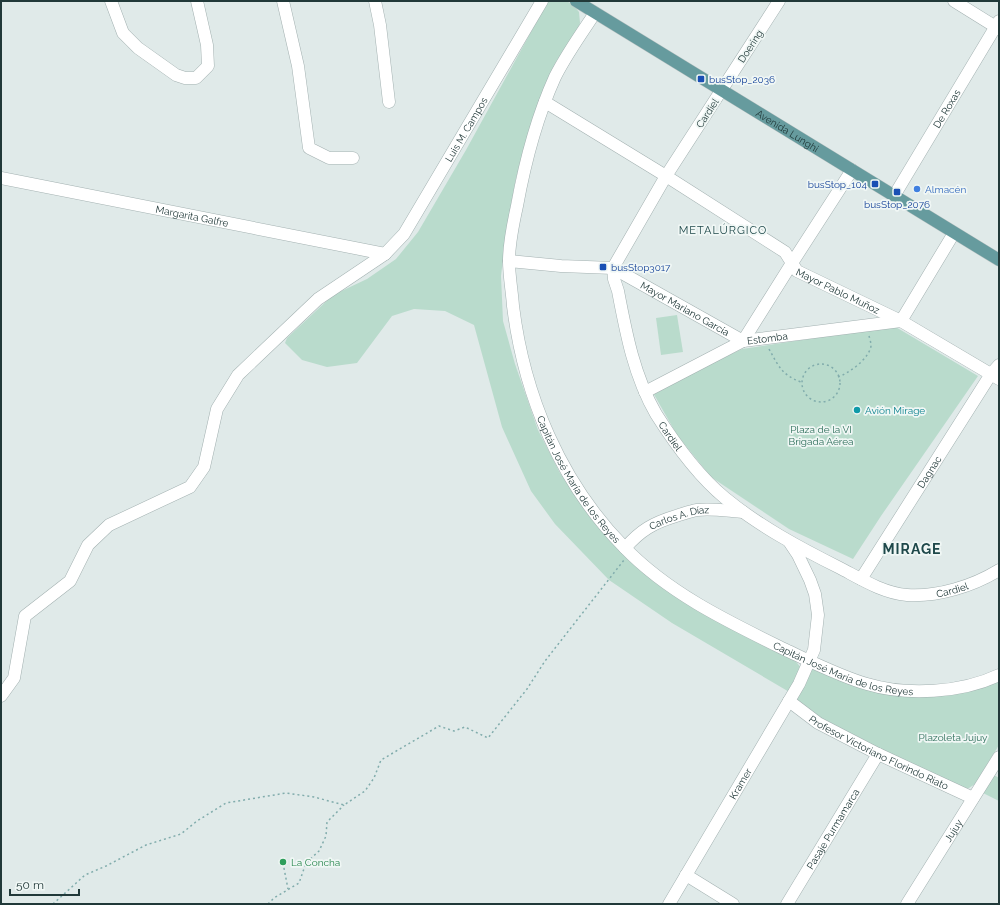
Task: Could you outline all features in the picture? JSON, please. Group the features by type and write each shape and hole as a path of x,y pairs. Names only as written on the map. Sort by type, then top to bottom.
{"main road":[{"name":"Avenida Lunghi","path":"576,1 999,260"}],"street":[{"path":"112,1 123,33 138,48 176,75 185,78 196,78 208,66 207,45 197,1"},
{"path":"283,1 298,66 309,148 329,158 353,158"},
{"path":"375,1 380,25 389,102"},
{"name":"Luis M. Campos","path":"1,696 14,678 25,616 70,581 88,545 109,525 190,487 204,467 217,409 238,375 318,299 385,254 404,234 542,1"},
{"name":"Doering","path":"721,90 779,1"},
{"path":"954,1 998,25"},
{"name":"Capitán José María de los Reyes","path":"595,13 556,75 531,142 522,175 511,239 509,261 517,334 522,360 529,384 546,429 570,477 603,524 627,551 662,581 696,603 810,661 866,684 908,691 952,689 972,685 999,675"},
{"name":"De Roxas","path":"894,196 998,25"},
{"name":"Cardiel","path":"721,90 666,176 613,268 614,279 636,371 656,412 674,441 708,482 743,512 818,557 882,590 907,595 928,594 976,583 999,570"},
{"name":"Mayor Pablo Muñoz","path":"545,102 786,252 797,271 901,321 996,373"},
{"path":"743,340 852,170"},
{"name":"Margarita Galfre","path":"1,178 385,254"},
{"path":"901,321 954,233"},
{"name":"Mayor Mariano García","path":"509,261 561,266 613,268 743,340"},
{"name":"Estomba","path":"645,392 743,340 901,321"},
{"name":"Dagnac","path":"861,579 996,373"},
{"name":"Carlos A. Díaz","path":"627,551 636,536 647,527 659,521 697,510 743,512"},
{"path":"778,534 792,544 816,594 818,615 814,650 810,661"},
{"name":"Kramer","path":"669,904 799,684 810,661"},
{"name":"Profesor Victoriano Florindo Riato","path":"789,701 818,723 878,754 973,798"},
{"name":"Pasaje Purmamarca","path":"787,904 878,754"},
{"name":"Jujuy","path":"907,904 999,757"},
{"path":"686,875 733,904"}],"path":[{"path":"838,377 855,368 869,352 871,346 868,334"},
{"path":"770,349 779,368 789,377 801,382"},
{"path":"823,364 831,367 838,377 840,381 839,389 828,401 820,402 812,400 806,396 801,382 806,371 815,365 823,364"},
{"path":"268,904 274,898 299,882 306,864 319,851 326,836 326,822 344,805 365,791 374,778 381,760 439,726 454,731 465,727 488,738 527,688 545,661 627,551"},
{"path":"53,904 85,875 146,845 181,834 197,821 226,803 286,793 314,796 344,805"},
{"path":"283,864 288,889"}],"green space":[{"path":"548,1 567,1 579,12 580,23 575,36 557,60 544,88 532,124 516,178 507,226 501,276 503,321 515,364 538,430 560,473 589,515 624,554 662,586 695,609 793,658 802,669 791,693 672,623 609,580 555,524 531,491 502,427 474,325 445,311 414,309 392,316 357,363 327,367 302,360 285,343 287,338 333,295 367,279 396,259 418,232 466,150"},
{"path":"677,315 683,352 661,355 656,318"},
{"name":"Plaza de la VI Brigada Aérea","path":"894,326 978,376 853,559 789,529 711,477 677,435 652,391 742,349"},
{"name":"Plazoleta Jujuy","path":"810,667 860,688 885,693 999,679 999,745 975,784 969,788 961,789 820,719 796,698"},
{"path":"994,775 999,778 999,801 983,793"}],"place":[{"name":"busStop_2036","path":"701,79"},
{"name":"busStop_104","path":"875,184"},
{"name":"Almacén","path":"917,189"},
{"name":"busStop_2076","path":"897,192"},
{"name":"busStop3017","path":"603,267"},
{"name":"Avión Mirage","path":"857,410"},
{"name":"La Concha","path":"283,862"}],"district":[{"name":"METALÚRGICO","path":"723,230"},
{"name":"MIRAGE","path":"912,549"}]}
